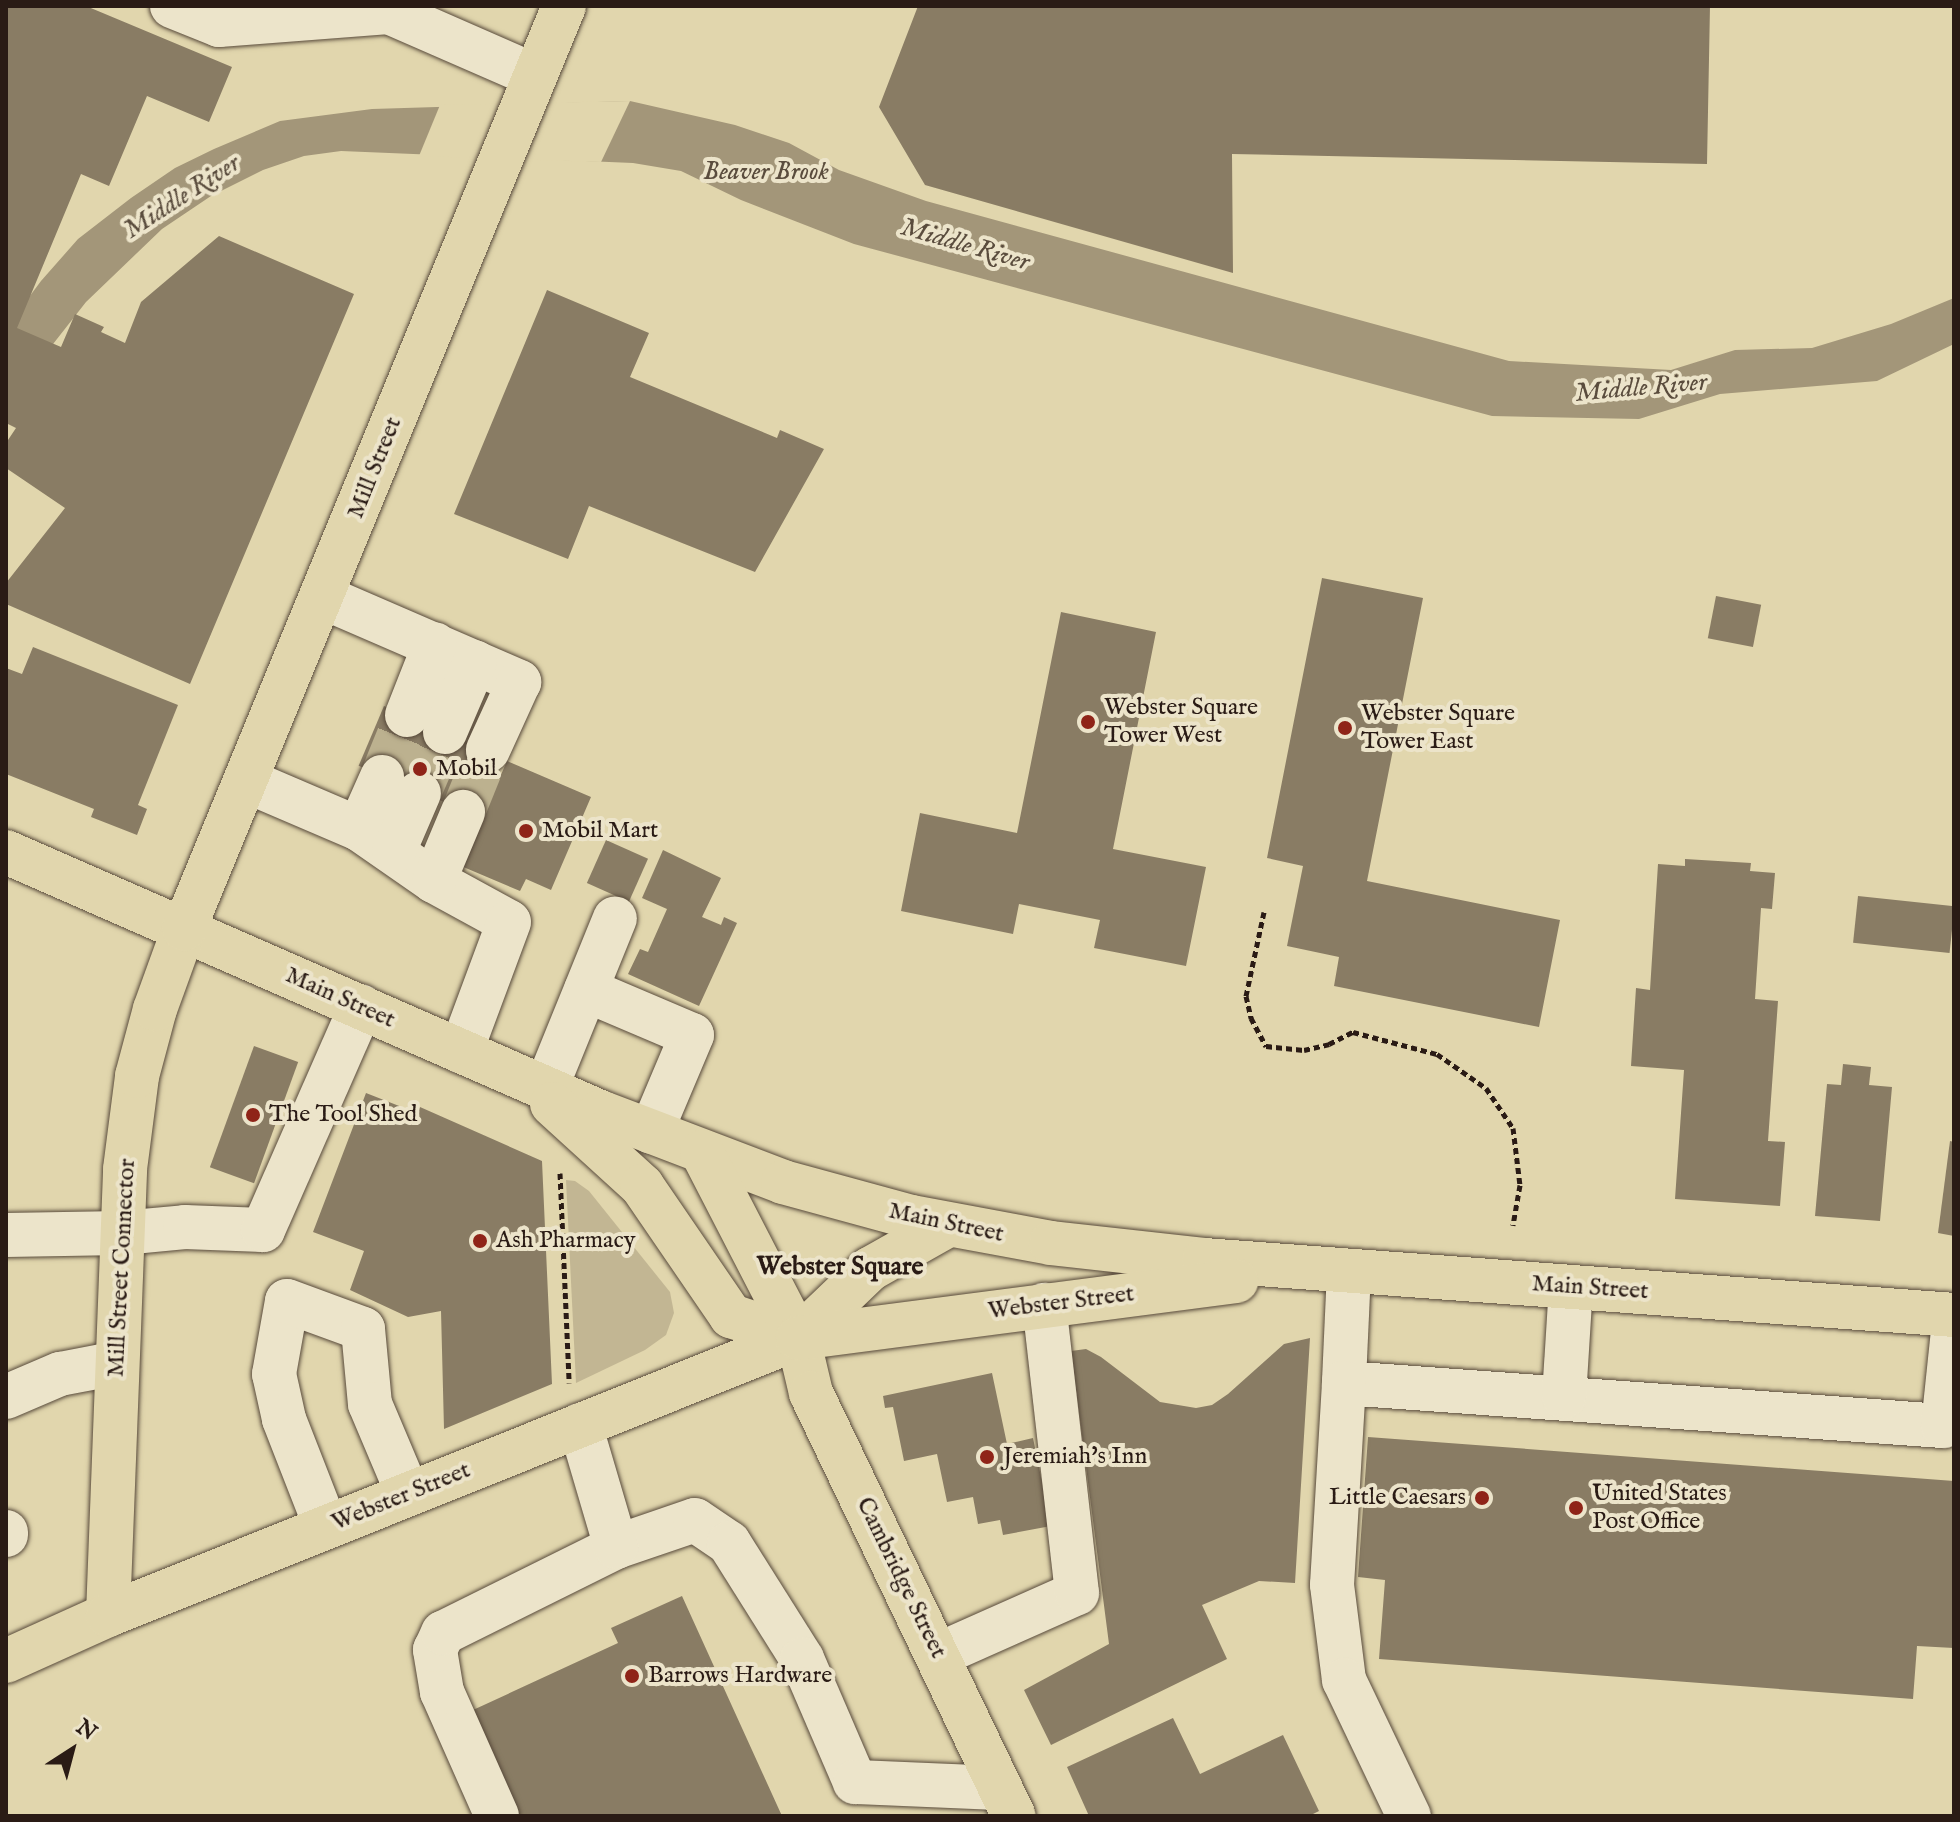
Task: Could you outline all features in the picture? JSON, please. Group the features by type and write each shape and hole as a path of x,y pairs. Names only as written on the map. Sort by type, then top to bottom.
{"main road":[{"name":"Mill Street","path":"184,929 564,6"},
{"name":"Main Street","path":"6,852 651,1132 783,1182 948,1225 1051,1243 1337,1270 1954,1315"},
{"name":"Mill Street Connector","path":"108,1615 125,1169 137,1076 159,996 184,929"},
{"path":"535,1083 642,1186 731,1316 798,1338"},
{"name":"Cambridge Street","path":"702,1152 798,1338 811,1393 1007,1802"},
{"name":"Webster Street","path":"798,1338 870,1269 948,1225"},
{"name":"Webster Street","path":"6,1661 108,1615 408,1494 575,1408 798,1338 1337,1270"}],"lane":[{"path":"172,6 219,25 390,9 533,75"},
{"path":"323,597 519,682 488,750"},
{"path":"435,644 426,724 475,662"},
{"path":"247,781 376,840 434,881 509,922 461,1051"},
{"path":"376,840 400,785"},
{"path":"434,881 463,812"},
{"path":"535,1083 586,990 615,918"},
{"path":"586,990 692,1035 651,1132"},
{"path":"6,1235 122,1233 185,1227 263,1230 361,1007"},
{"path":"1337,1270 1344,1383 1332,1585 1344,1680 1409,1816"},
{"path":"1564,1397 1571,1287"},
{"path":"326,1527 284,1419 274,1374 287,1301 363,1329 370,1404 408,1494"},
{"path":"938,1655 1077,1593 1044,1305"},
{"path":"1344,1383 1943,1426 1954,1322"},
{"path":"6,1397 60,1374 117,1363"},
{"path":"575,1408 616,1547"},
{"path":"497,1816 442,1692 435,1650 443,1633 616,1547 695,1520 729,1543 802,1659 855,1782 1007,1802"}],"path":[{"path":"1264,912 1246,996 1251,1018 1266,1046 1304,1050 1329,1044 1353,1032 1437,1054 1486,1088 1513,1128 1520,1185 1513,1225"},
{"path":"560,1160 575,1408"}],"shaded area":[{"path":"566,1180 575,1181 589,1191 670,1292 674,1313 666,1335 645,1350 576,1383"}],"water":[{"name":"Beaver Brook","path":"630,101 735,125 789,143 839,170 926,201 1509,361 1671,370 1735,350 1812,348 1891,324 1954,298 1954,344 1877,381 1720,394 1639,419 1492,416 854,244 741,200 681,171 633,163 341,151 304,156 263,170 211,196 162,229 86,302 6,404 6,328 41,281 78,239 131,198 175,168 214,149 280,121 372,109"}],"pier":[{"path":"630,101 601,162 419,156 440,105"}],"building":[{"path":"86,6 232,67 209,122 147,96 109,186 81,174 17,328 61,347 75,314 104,327 101,332 125,343 141,302 219,236 354,294 190,684 6,604 6,583 65,508 6,468 6,443 16,428 6,423 6,7"},
{"path":"918,6 1710,6 1707,164 1232,154 1233,273 925,185 879,107"},
{"path":"547,290 649,333 630,377 777,438 780,430 824,449 755,572 589,506 568,559 454,514"},
{"name":"Webster Square Tower East","path":"1322,578 1423,598 1367,881 1560,920 1539,1027 1334,986 1339,957 1287,946 1303,866 1267,858"},
{"path":"1716,596 1761,605 1753,647 1708,638"},
{"name":"Webster Square Tower West","path":"1061,612 1156,632 1113,849 1206,867 1186,966 1094,948 1100,920 1019,904 1013,934 901,911 920,813 1017,833"},
{"path":"33,647 178,705 138,805 147,809 137,835 91,817 94,809 6,774 6,668 22,674"},
{"path":"384,706 503,756 477,816 359,766"},
{"name":"Mobil Mart","path":"507,761 591,797 551,890 526,879 520,891 461,866"},
{"path":"606,840 648,859 629,902 587,883"},
{"path":"663,850 721,878 702,917 721,925 724,917 737,923 699,1006 628,974 640,949 648,952 667,909 642,898"},
{"path":"1685,859 1751,863 1750,871 1775,873 1772,909 1761,908 1755,999 1778,1001 1768,1141 1785,1142 1780,1206 1675,1199 1684,1070 1631,1066 1636,988 1650,990 1658,864 1685,866"},
{"path":"1858,896 1954,906 1950,953 1853,943"},
{"name":"The Tool Shed","path":"254,1046 298,1062 254,1183 210,1167"},
{"path":"1843,1064 1871,1067 1869,1085 1892,1087 1880,1221 1815,1216 1827,1084 1841,1085"},
{"path":"366,1093 417,1113 420,1107 542,1161 552,1384 444,1429 441,1311 408,1317 350,1290 364,1251 313,1232"},
{"path":"1950,1141 1954,1142 1954,1236 1938,1233"},
{"path":"1310,1338 1295,1583 1259,1581 1202,1605 1227,1659 1051,1745 1024,1690 1109,1644 1071,1351 1086,1349 1101,1357 1160,1402 1196,1408 1212,1405 1228,1394 1284,1344"},
{"name":"Jeremiah's Inn","path":"992,1373 1007,1444 1033,1438 1051,1526 1003,1535 1000,1520 978,1524 973,1497 947,1502 937,1454 904,1461 893,1407 885,1408 883,1396"},
{"path":"1368,1437 1954,1481 1954,1648 1917,1646 1913,1699 1379,1659 1385,1580 1358,1577"},
{"name":"Barrows Hardware","path":"682,1596 782,1816 500,1816 473,1710 618,1643 611,1628"},
{"path":"1173,1718 1200,1774 1283,1735 1319,1811 1309,1816 1089,1816 1067,1767"}],"tunnel":[{"path":"382,777 407,715"},
{"path":"419,793 445,732"},
{"path":"463,812 488,750"}],"place":[{"name":"Webster Square Tower West","path":"1088,722"},
{"name":"Webster Square Tower East","path":"1345,728"},
{"name":"Mobil","path":"420,769"},
{"name":"Mobil Mart","path":"526,831"},
{"name":"The Tool Shed","path":"253,1115"},
{"name":"Ash Pharmacy","path":"480,1241"},
{"name":"Jeremiah's Inn","path":"987,1457"},
{"name":"Little Caesars","path":"1482,1498"},
{"name":"United States Post Office","path":"1576,1508"},
{"name":"Barrows Hardware","path":"632,1676"}],"district":[{"name":"Webster Square","path":"840,1267"}],"water label":[{"name":"Middle River","path":"182,197"},
{"name":"Middle River","path":"965,245"},
{"name":"Middle River","path":"1641,388"}]}
